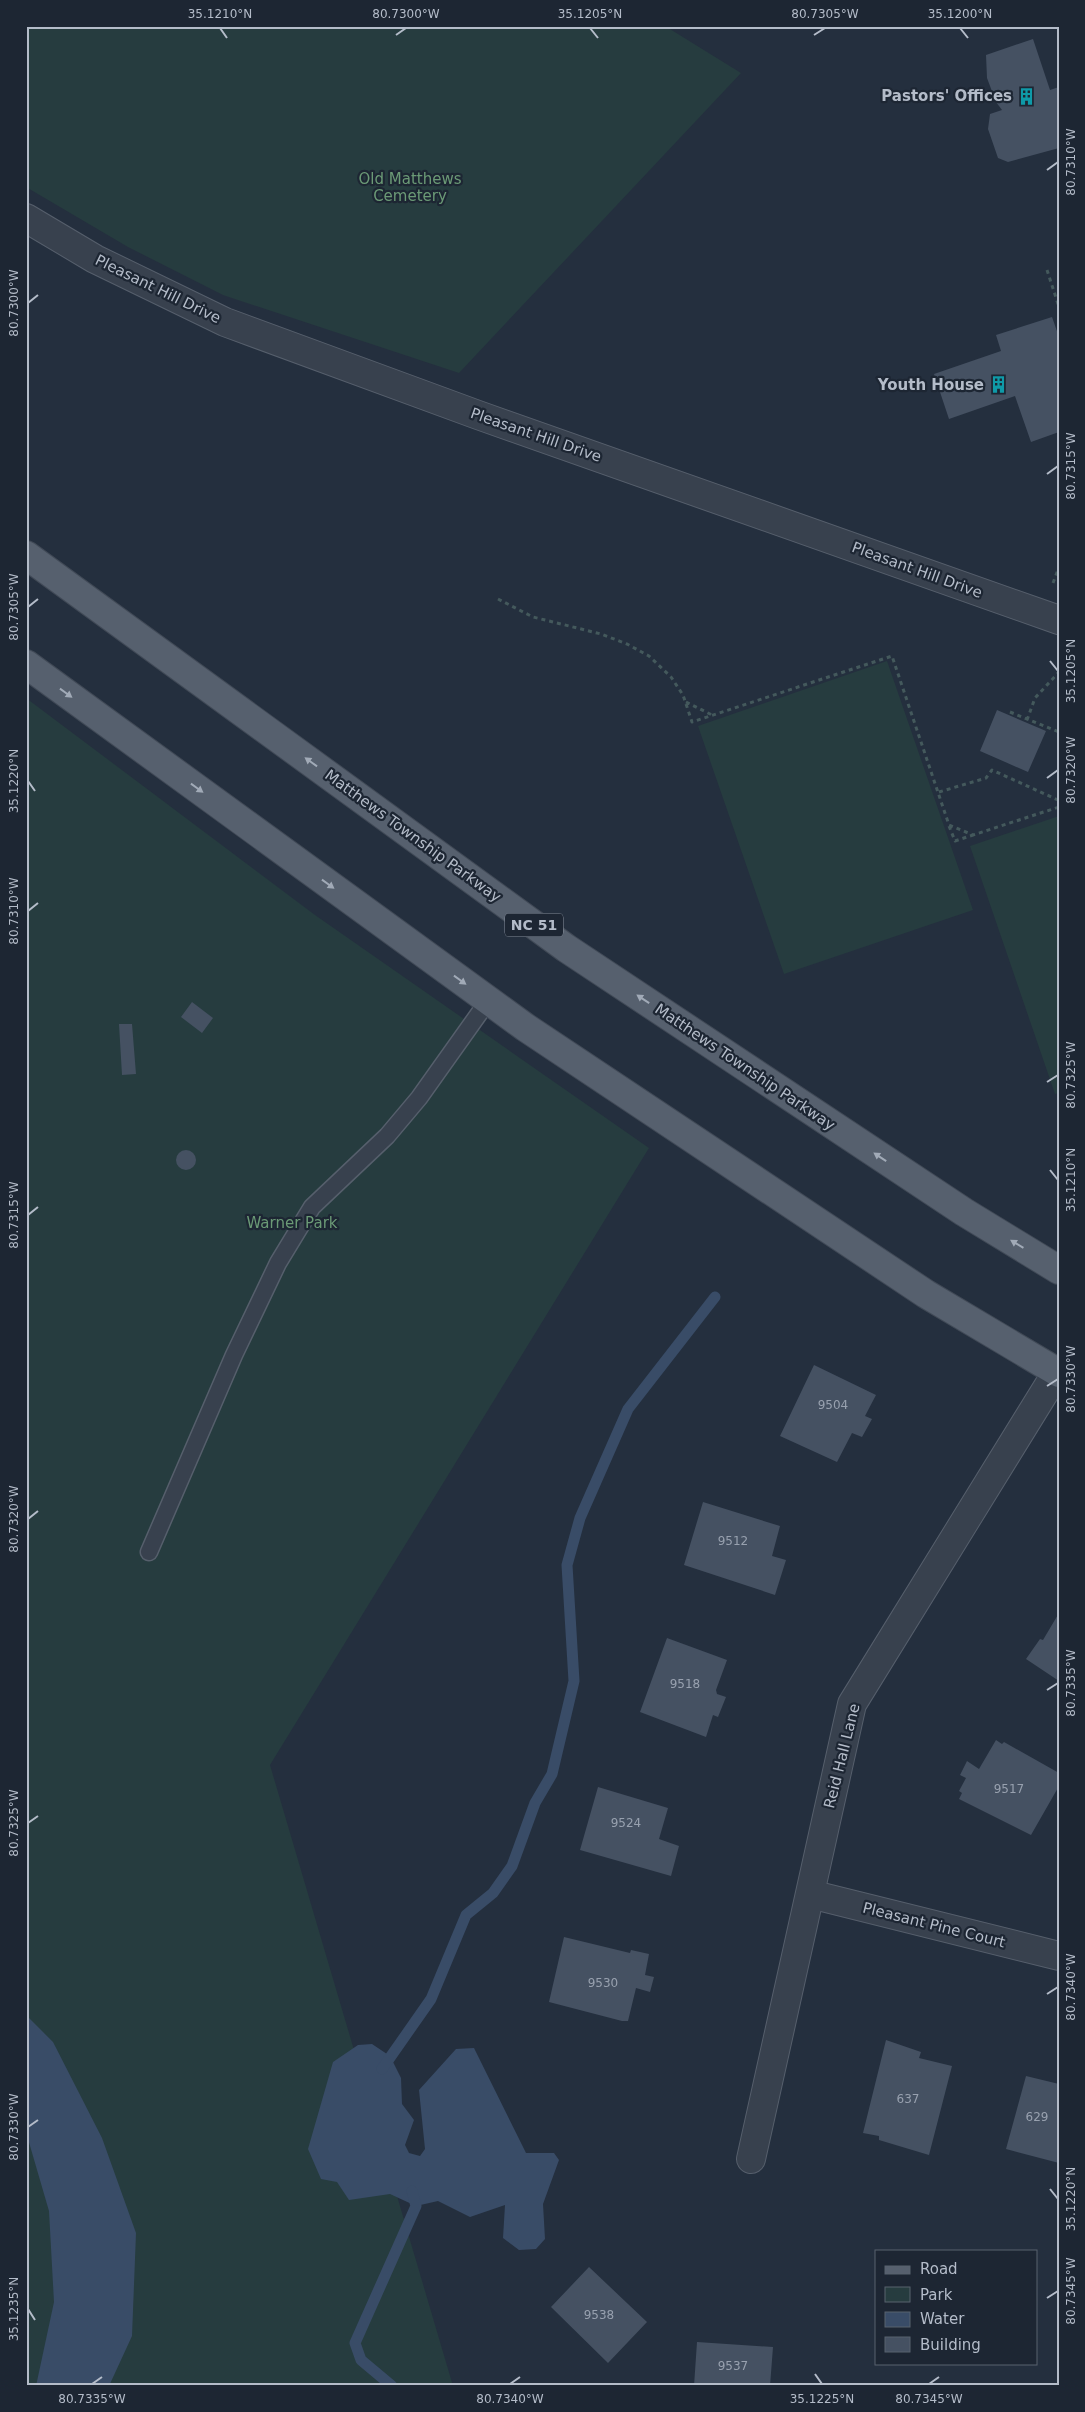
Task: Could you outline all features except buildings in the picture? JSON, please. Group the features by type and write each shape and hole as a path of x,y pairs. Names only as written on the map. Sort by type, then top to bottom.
{"main road":[{"name":"Matthews Township Parkway","path":"26,555 566,948 964,1212 1059,1270"},
{"path":"26,664 525,1028 918,1288 1058,1373"}],"street":[{"name":"Pleasant Hill Drive","path":"26,218 95,259 226,322 478,415 1059,620"},
{"name":"Reid Hall Lane","path":"751,2159 852,1704 1058,1373"},
{"name":"Pleasant Pine Court","path":"810,1894 1059,1956"}],"lane":[{"path":"148,1552 234,1355 278,1263 307,1215 312,1207 387,1136 419,1098 488,1001"}],"path":[{"path":"1047,270 1059,307"},
{"path":"1052,584 1059,568"},
{"path":"498,599 533,617 601,634 627,644 649,656 671,677 686,702 692,722 892,656 955,841 1058,804"},
{"path":"1027,720 1035,698 1059,672"},
{"path":"686,702 712,715"},
{"path":"1010,712 1059,732"},
{"path":"939,792 986,778 992,770 1058,804"},
{"path":"1058,804 1059,784"},
{"path":"949,825 973,835"}],"green space":[{"name":"Old Matthews Cemetery","path":"26,26 665,26 741,73 459,373 223,295 128,247 26,187"},
{"path":"887,661 973,910 784,974 698,726"},
{"name":"Warner Park","path":"26,698 315,915 649,1148 270,1765 453,2386 26,2386"},
{"path":"1059,816 1059,1093 1055,1094 970,846"}],"water":[{"path":"26,2015 53,2042 102,2138 136,2233 132,2336 109,2386 36,2386 54,2302 49,2211 26,2132"},
{"path":"372,2044 390,2056 401,2078 402,2104 414,2120 405,2145 409,2153 420,2156 425,2149 419,2090 456,2049 474,2048 526,2153 554,2153 559,2160 543,2204 545,2239 536,2249 519,2250 503,2238 505,2205 470,2217 438,2201 416,2206 390,2194 349,2200 337,2182 321,2179 308,2149 333,2062 358,2045"}],"waterway":[{"path":"382,2069 431,1999 466,1915 493,1893 512,1866 535,1803 552,1774 574,1681 567,1565 580,1518 628,1409 715,1297"},
{"path":"392,2386 361,2360 355,2343 416,2206 412,2191"}],"place":[{"name":"Pastors' Offices","path":"1026,96"},
{"name":"Youth House","path":"998,385"}]}
